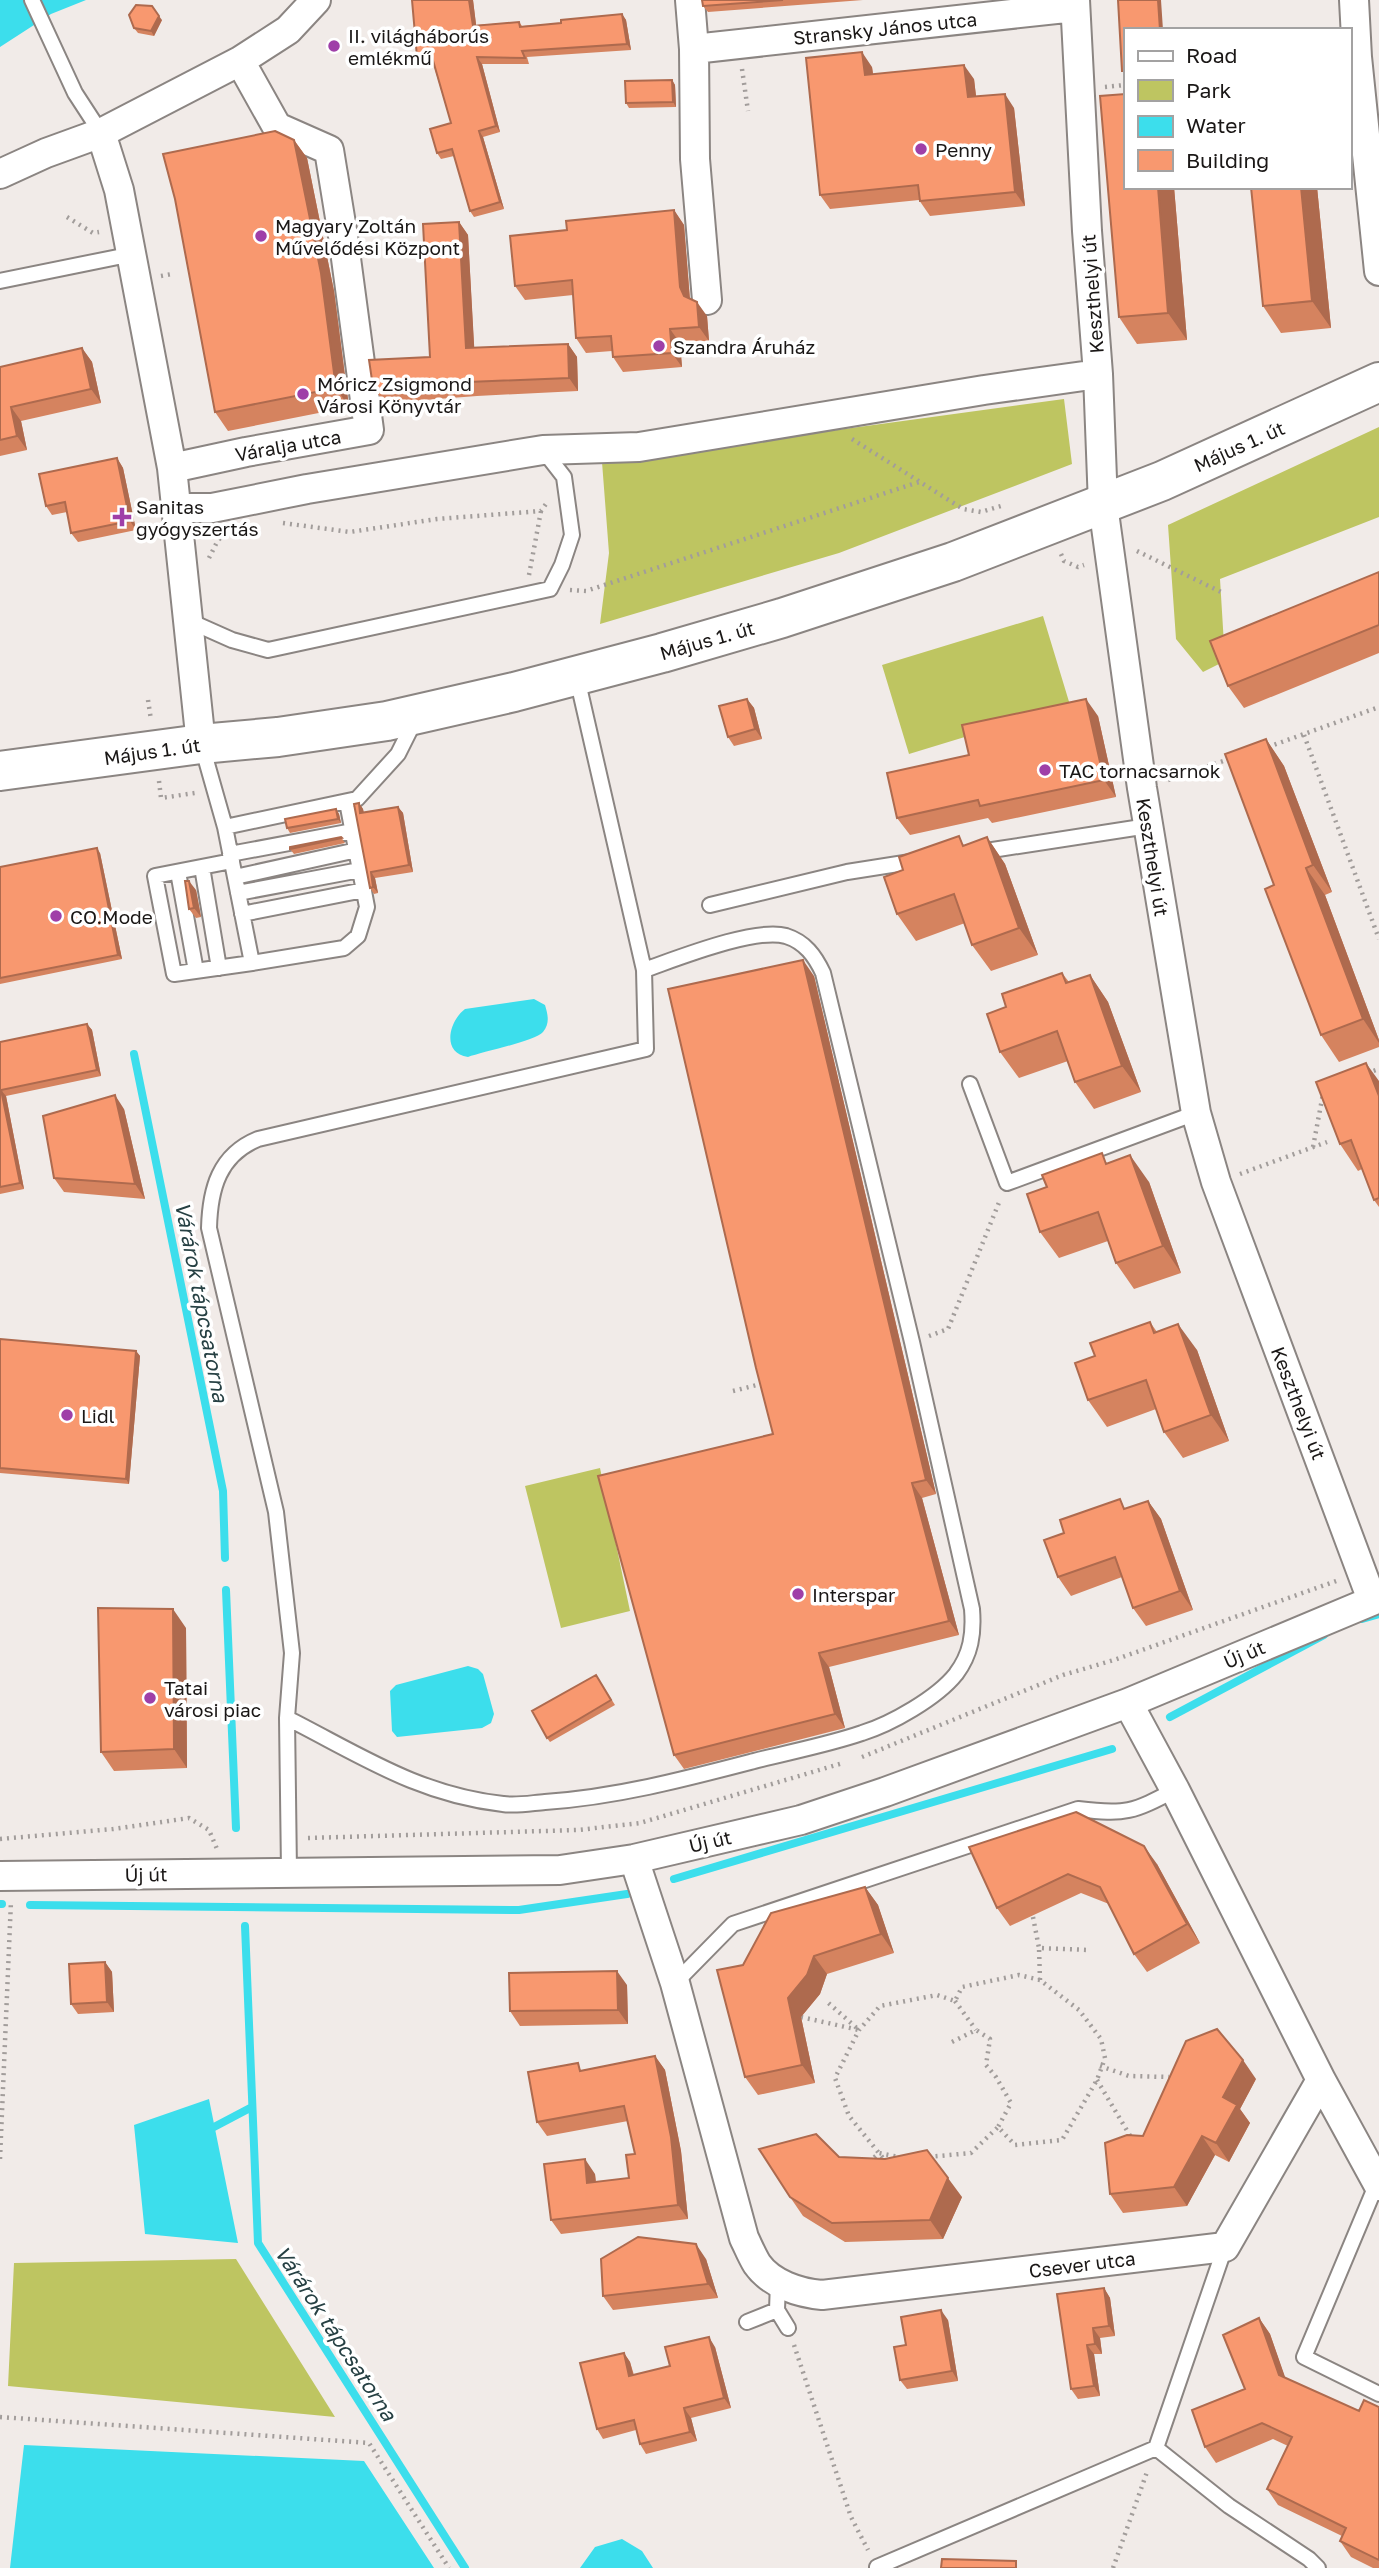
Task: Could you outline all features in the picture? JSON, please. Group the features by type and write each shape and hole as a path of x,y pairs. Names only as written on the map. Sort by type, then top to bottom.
{"main road":[{"name":"Május 1. út","path":"0,771 201,744 278,737 418,713 576,676 782,618 953,562 1103,505 1379,382"}],"street":[{"path":"0,174 46,153 101,133 240,61 288,30 316,0"},
{"path":"690,0 694,49 695,159 707,300"},
{"path":"1354,0 1357,57 1379,271"},
{"name":"Stransky János utca","path":"694,49 1075,3"},
{"name":"Keszthelyi út","path":"1075,3 1087,231 1098,374 1103,505 1142,788 1196,1113 1216,1182 1376,1599"},
{"name":"Váralja utca","path":"172,468 369,430 329,150 277,127 240,61"},
{"path":"101,133 120,190 172,468 201,744"},
{"path":"175,508 212,508 307,489 543,450 639,447 984,390 1098,374"},
{"name":"Új út","path":"6,1876 560,1870 634,1859 802,1820 885,1792 1128,1703 1376,1599"},
{"path":"1128,1703 1175,1790 1321,2080 1378,2184"},
{"name":"Csever utca","path":"634,1859 675,1983 744,2238 758,2265 779,2282 802,2293 822,2295 1225,2247"},
{"path":"1225,2247 1321,2080"}],"lane":[{"path":"32,0 75,93 101,133"},
{"path":"0,281 131,256"},
{"path":"187,620 232,640 268,650 551,589 572,535 564,477 543,450"},
{"path":"289,1871 288,1717 292,1653 276,1512 209,1228 214,1184 235,1152 258,1139 646,1049 644,970 576,676"},
{"path":"225,827 357,799 398,754 418,713"},
{"path":"201,744 225,827 251,963"},
{"path":"347,803 353,831 357,850 367,907 358,936 344,948 174,974 155,876 353,831"},
{"path":"970,853 1148,827"},
{"path":"235,877 357,850"},
{"path":"710,905 847,872 929,860"},
{"path":"202,867 219,968"},
{"path":"238,893 360,870"},
{"path":"178,872 196,971"},
{"path":"242,914 364,890"},
{"path":"288,1717 377,1767 433,1790 505,1804 572,1800 656,1787 863,1733 914,1708 941,1688 956,1674 968,1653 974,1634 972,1609 912,1342 823,973 814,956 803,945 786,936 745,938 644,970"},
{"path":"970,1084 1007,1183 1196,1113"},
{"path":"675,1983 733,1924 1078,1809 1110,1813 1137,1810 1175,1790"},
{"path":"1378,2184 1304,2357 1379,2394"},
{"path":"877,2567 1156,2448 1225,2247"},
{"path":"779,2282 777,2310 788,2328"},
{"path":"747,2322 777,2310"},
{"path":"1156,2448 1229,2506 1318,2568"}],"path":[{"path":"742,74 748,111"},
{"path":"841,432 962,509 981,512 1004,505"},
{"path":"564,477 541,511 528,579 551,589 586,591 919,482"},
{"path":"271,521 350,532 437,519 541,511"},
{"path":"1051,524 1064,561 1078,567 1138,551 1221,592"},
{"path":"207,561 218,540 227,533"},
{"path":"1266,747 1379,707"},
{"path":"1304,735 1379,939"},
{"path":"1142,788 1241,755"},
{"path":"1357,1077 1379,1069"},
{"path":"1313,1147 1324,1089"},
{"path":"1216,1182 1326,1142"},
{"path":"912,1342 948,1329 1007,1183"},
{"path":"733,1391 765,1382"},
{"path":"0,1839 113,1829 188,1818 209,1830 227,1872"},
{"path":"0,2159 6,1876"},
{"path":"1033,1917 1040,1948 1040,1980"},
{"path":"1040,1948 1089,1950"},
{"path":"955,2001 962,1987 1019,1975 1040,1980 1079,2010 1101,2039 1105,2057 1097,2080 1062,2140 1015,2145 998,2127"},
{"path":"892,2169 849,2116 835,2078 859,2030 880,2006 937,1995 955,2001 976,2030 990,2039 986,2065 1011,2103 998,2127 971,2153 920,2158"},
{"path":"825,2000 859,2030"},
{"path":"801,2017 859,2030"},
{"path":"951,2042 976,2030"},
{"path":"1100,2066 1129,2076 1170,2077"},
{"path":"1097,2080 1134,2143"},
{"path":"879,2153 907,2159"},
{"path":"861,2168 879,2153"},
{"path":"788,2328 851,2517 877,2567"},
{"path":"0,2417 369,2443 449,2568"},
{"path":"1113,2568 1156,2448"}],"green space":[{"path":"1064,399 1072,464 839,553 600,624 609,553 602,462"},
{"path":"1379,427 1379,517 1220,579 1225,661 1203,672 1176,639 1168,525"},
{"path":"1043,616 1070,705 909,754 882,665"},
{"path":"600,1468 630,1611 561,1628 525,1486"},
{"path":"236,2259 335,2417 8,2386 14,2263"}],"water":[{"path":"0,0 86,0 51,14 0,47"},
{"path":"534,999 545,1005 548,1016 543,1032 519,1043 468,1057 454,1050 450,1036 452,1028 459,1014 465,1009"},
{"path":"468,1666 483,1674 494,1714 491,1723 482,1728 397,1737 392,1731 390,1691 396,1685"},
{"path":"209,2099 238,2243 145,2234 134,2125"},
{"path":"24,2445 364,2461 434,2568 10,2568"},
{"path":"622,2539 642,2551 653,2568 580,2568 595,2547"}],"building":[{"path":"412,0 469,0 473,26 519,22 520,27 622,14 627,44 522,51 525,58 477,57 496,126 479,131 500,202 470,211 452,149 437,153 430,129 451,123 432,57 417,57"},
{"path":"702,0 783,0 703,6"},
{"path":"1118,0 1158,0 1160,28 1124,28 1122,71"},
{"path":"136,5 152,6 159,16 151,31 134,28 129,15"},
{"name":"Penny","path":"862,52 865,75 964,65 968,97 1005,94 1015,192 920,201 918,185 820,195 806,58"},
{"path":"672,80 673,102 626,103 625,81"},
{"path":"1124,94 1124,189 1158,189 1168,313 1119,317 1100,96"},
{"path":"275,131 294,140 321,273 336,388 215,412 175,199 163,154"},
{"path":"1251,189 1301,189 1312,301 1263,306"},
{"path":"674,210 680,287 684,296 697,302 699,327 670,329 672,353 613,357 611,336 576,338 572,280 515,286 510,236 567,230 566,221"},
{"path":"459,222 466,348 568,344 569,378 468,382 376,390 376,387 373,387 369,360 430,357 423,224"},
{"path":"82,348 91,389 11,407 17,436 0,440 0,367"},
{"path":"117,458 130,521 71,533 65,502 46,506 39,474"},
{"path":"1379,572 1379,625 1228,686 1210,641"},
{"path":"747,699 755,729 728,737 719,706"},
{"path":"1086,699 1104,780 980,806 978,800 897,818 887,773 969,755 962,725"},
{"path":"1266,739 1313,865 1306,868 1363,1019 1321,1035 1265,889 1274,885 1225,754"},
{"path":"359,803 360,813 398,807 409,865 371,872 373,887 370,888 354,804"},
{"path":"336,809 338,819 287,828 285,819"},
{"path":"959,836 963,846 987,837 1019,928 972,945 954,894 897,914 884,877 903,870 899,857"},
{"path":"342,838 290,849 290,847"},
{"name":"CO.Mode","path":"97,848 118,955 0,978 0,867"},
{"path":"185,881 189,881 194,908 189,909"},
{"path":"803,960 926,1480 912,1483 949,1621 819,1653 835,1714 674,1755 598,1476 773,1434 668,989"},
{"path":"1062,973 1066,983 1090,975 1122,1066 1075,1082 1057,1031 1000,1052 987,1014 1006,1007 1002,994"},
{"path":"87,1024 97,1070 1,1090 20,1183 0,1187 0,1042"},
{"path":"1366,1063 1379,1096 1379,1198 1374,1200 1351,1140 1340,1144 1316,1082"},
{"path":"115,1095 135,1184 54,1178 43,1116"},
{"path":"1102,1153 1106,1164 1130,1155 1163,1246 1116,1263 1098,1212 1040,1232 1027,1194 1047,1187 1042,1175"},
{"path":"1150,1322 1154,1333 1178,1324 1211,1415 1164,1432 1146,1380 1088,1400 1075,1363 1095,1356 1090,1343"},
{"name":"Lidl","path":"0,1339 136,1351 126,1479 0,1468"},
{"path":"1120,1499 1124,1509 1148,1501 1180,1591 1133,1608 1115,1557 1058,1577 1044,1540 1064,1533 1060,1520"},
{"name":"Tatai városi piac","path":"98,1608 173,1609 174,1749 101,1752"},
{"path":"596,1675 611,1700 547,1738 532,1711"},
{"path":"1076,1812 1144,1846 1187,1924 1134,1954 1100,1887 1068,1874 997,1908 969,1847"},
{"path":"865,1887 881,1934 814,1956 807,1975 788,1998 802,2065 745,2077 717,1970 743,1965 771,1913"},
{"path":"105,1962 107,2002 71,2004 69,1964"},
{"path":"617,1971 618,2010 510,2011 509,1973"},
{"path":"1217,2029 1243,2060 1223,2097 1237,2105 1216,2143 1202,2136 1174,2187 1110,2194 1105,2143 1127,2135 1143,2136 1186,2041"},
{"path":"655,2056 671,2137 678,2205 551,2220 544,2164 585,2159 587,2183 629,2178 626,2155 635,2154 624,2106 537,2122 528,2072 578,2063 580,2071"},
{"path":"816,2134 839,2157 885,2159 927,2150 948,2178 930,2220 832,2223 790,2197 759,2149"},
{"path":"638,2237 696,2244 708,2284 603,2296 601,2259"},
{"path":"1104,2288 1109,2326 1093,2328 1095,2344 1087,2345 1094,2386 1071,2389 1057,2294"},
{"path":"941,2310 952,2371 900,2380 894,2347 906,2345 901,2317"},
{"path":"1259,2318 1279,2375 1359,2411 1364,2400 1379,2407 1379,2560 1340,2541 1346,2528 1267,2489 1292,2437 1262,2423 1205,2447 1192,2410 1245,2389 1223,2335"},
{"path":"709,2337 724,2398 684,2408 690,2432 640,2444 634,2420 597,2429 580,2363 624,2353 629,2376 670,2366 665,2347"},
{"path":"942,2559 1016,2561 1016,2568 941,2568"}],"waterway":[{"name":"Várárok tápcsatorna","path":"134,1054 223,1491 225,1558"},
{"name":"Várárok tápcsatorna","path":"226,1590 236,1828"},
{"path":"1362,1619 1379,1614"},
{"path":"1170,1717 1324,1635"},
{"path":"674,1879 1112,1749"},
{"path":"30,1905 519,1910 627,1894"},
{"name":"Várárok tápcsatorna","path":"245,1926 258,2243 465,2568"},
{"path":"214,2127 252,2107"}],"place":[{"name":"II. világháborús emlékmű","path":"334,46"},
{"name":"Penny","path":"921,149"},
{"name":"Magyary Zoltán Művelődési Központ","path":"261,236"},
{"name":"Szandra Áruház","path":"659,346"},
{"name":"Móricz Zsigmond Városi Könyvtár","path":"303,394"},
{"name":"Sanitas gyógyszertás","path":"122,517"},
{"name":"TAC tornacsarnok","path":"1045,770"},
{"name":"CO.Mode","path":"56,916"},
{"name":"Lidl","path":"67,1415"},
{"name":"Interspar","path":"798,1594"},
{"name":"Tatai városi piac","path":"150,1698"}]}
